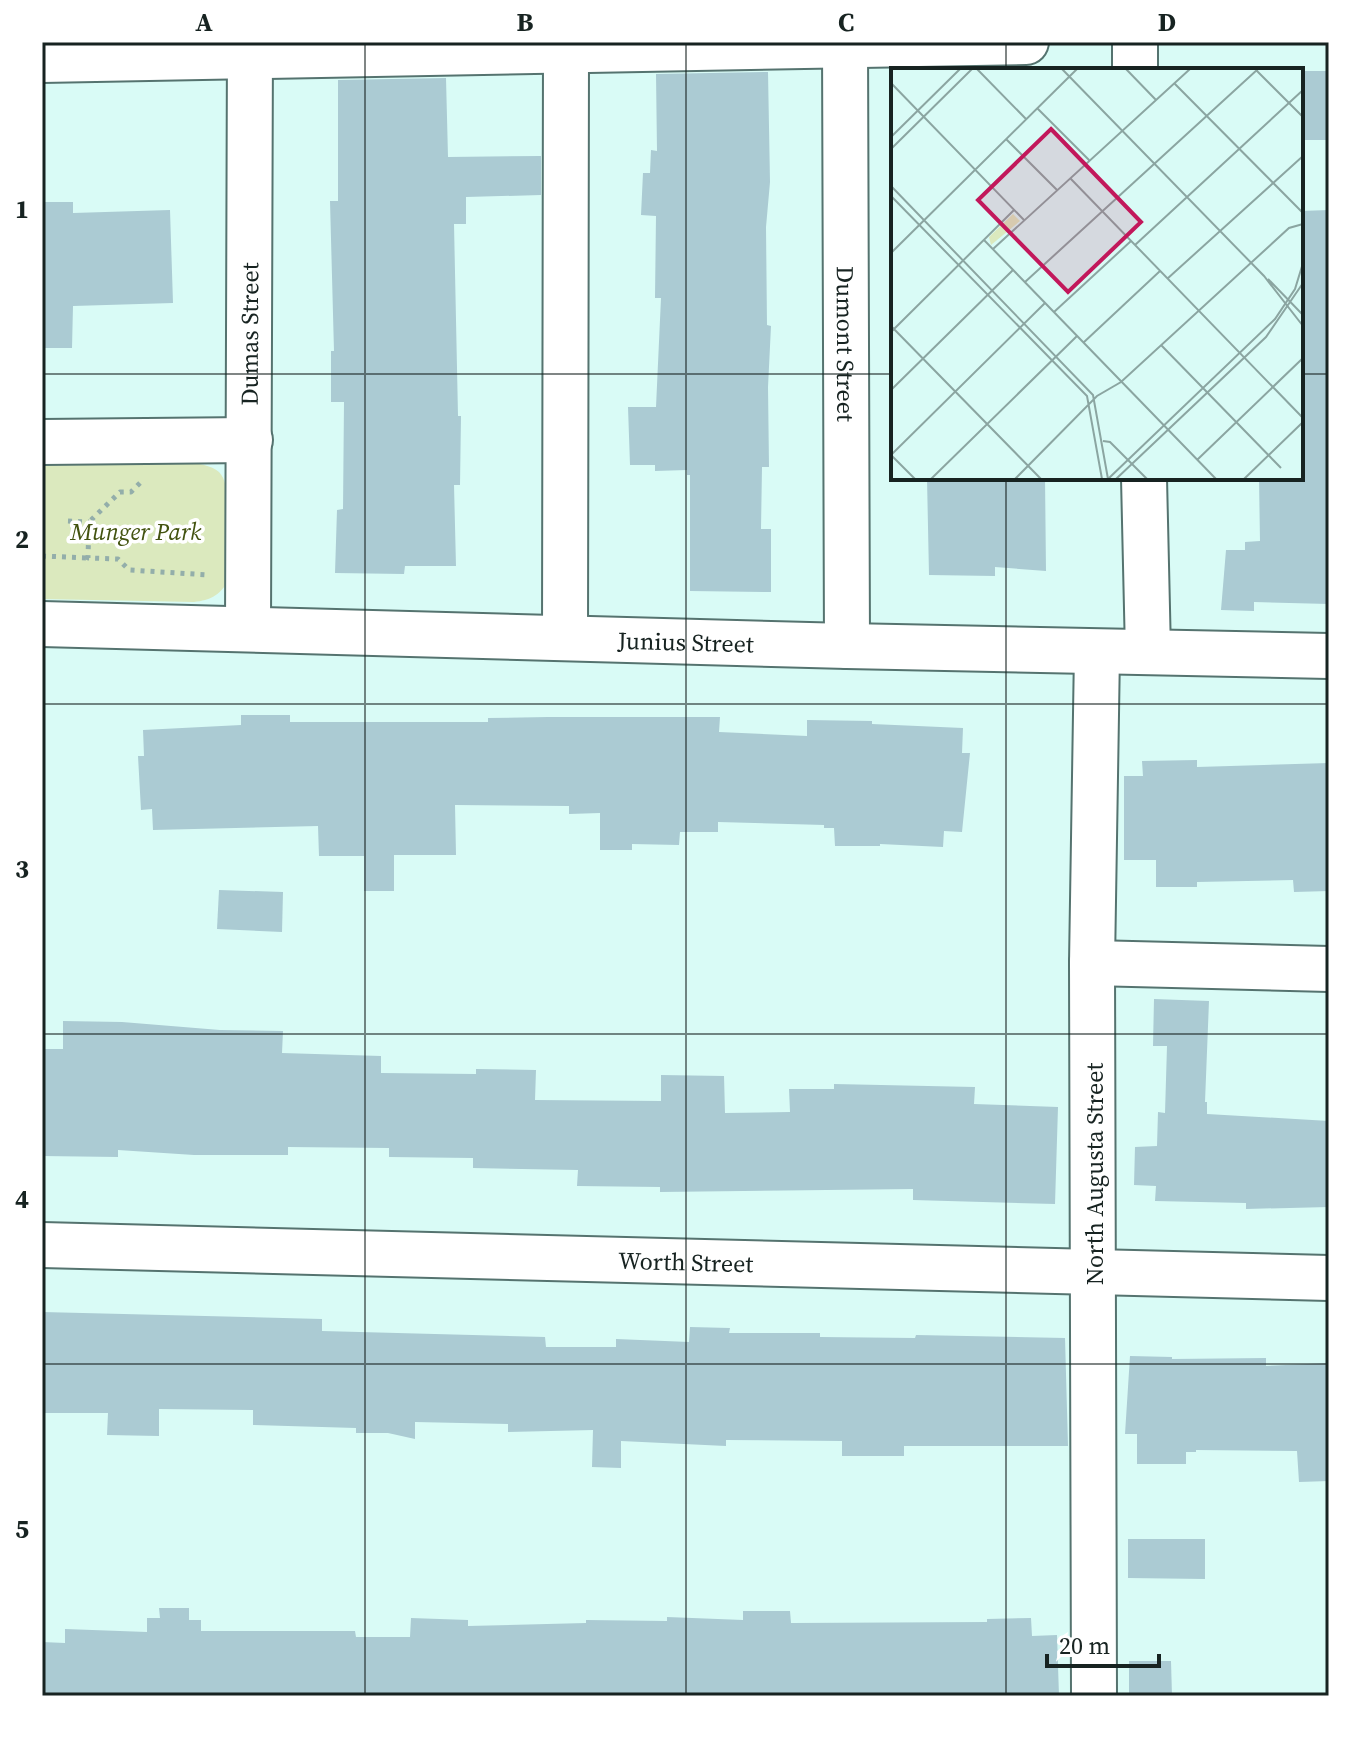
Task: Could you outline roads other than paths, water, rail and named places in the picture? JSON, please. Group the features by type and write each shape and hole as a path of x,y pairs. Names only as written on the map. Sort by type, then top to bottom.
{"street":[{"path":"42,60 250,50 566,51 845,43 1026,42"},
{"path":"1135,42 1135,68"},
{"name":"Dumont Street","path":"845,43 847,646"},
{"name":"Dumas Street","path":"248,628 250,50"},
{"path":"565,638 566,51"},
{"path":"42,442 250,440"},
{"path":"1144,480 1148,652"},
{"name":"Junius Street","path":"42,624 1329,656"},
{"name":"North Augusta Street","path":"1094,1696 1092,963 1097,652"},
{"path":"1092,963 1329,969"},
{"name":"Worth Street","path":"42,1245 1329,1278"}],"park label":[{"name":"Munger Park","path":"136,531"}]}
